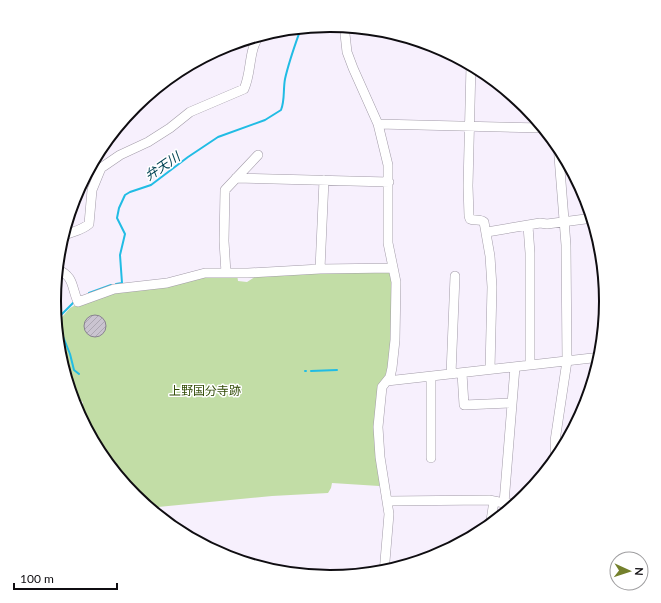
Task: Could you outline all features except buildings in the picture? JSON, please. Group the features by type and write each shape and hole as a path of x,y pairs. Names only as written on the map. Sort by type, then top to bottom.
{"street":[{"path":"345,33 347,52 378,124 388,166 388,243 396,282 395,340 390,377 382,387 378,433 380,457 388,501 389,521 385,566"},
{"path":"70,233 82,230 89,224 92,190 102,168 120,154 148,142 170,128 190,112 244,89 250,72 255,43"},
{"path":"471,71 468,186 469,216 470,219 473,220 482,220 487,232 492,287 490,369"},
{"path":"378,124 536,128"},
{"path":"226,273 224,241 225,190 258,155"},
{"path":"555,450 555,441 567,360 566,245 559,159"},
{"path":"236,178 389,182"},
{"path":"320,269 324,180"},
{"path":"487,232 540,223 547,224 587,219"},
{"path":"528,226 530,253 530,364"},
{"path":"63,272 69,277 78,302 114,289 162,284 205,273 255,273 320,269 393,268"},
{"path":"451,374 455,276"},
{"path":"387,381 594,358"},
{"path":"504,503 515,367"},
{"path":"462,373 464,405 512,403"},
{"path":"431,377 431,458"},
{"path":"388,501 489,500 509,503"},
{"path":"491,518 494,501"}],"green space":[{"name":"上野国分寺跡","path":"390,271 393,275 392,346 387,372 382,381 381,484 379,486 332,483 328,493 272,496 157,507 140,492 117,466 106,451 89,421 82,406 83,402 80,400 75,388 70,371 63,337 62,317 70,308 85,300 105,293 190,278 237,274 238,281 247,282 258,275"}],"waterway":[{"name":"弁天川","path":"116,284 122,283 120,255 125,234 117,218 119,208 125,195 151,185 188,157 218,137 265,120 281,110 284,83 299,34"},
{"name":"弁天川","path":"89,293 111,285"},
{"name":"弁天川","path":"62,314 75,301"},
{"path":"63,336 74,370 79,374"},
{"path":"311,371 337,370"}]}
